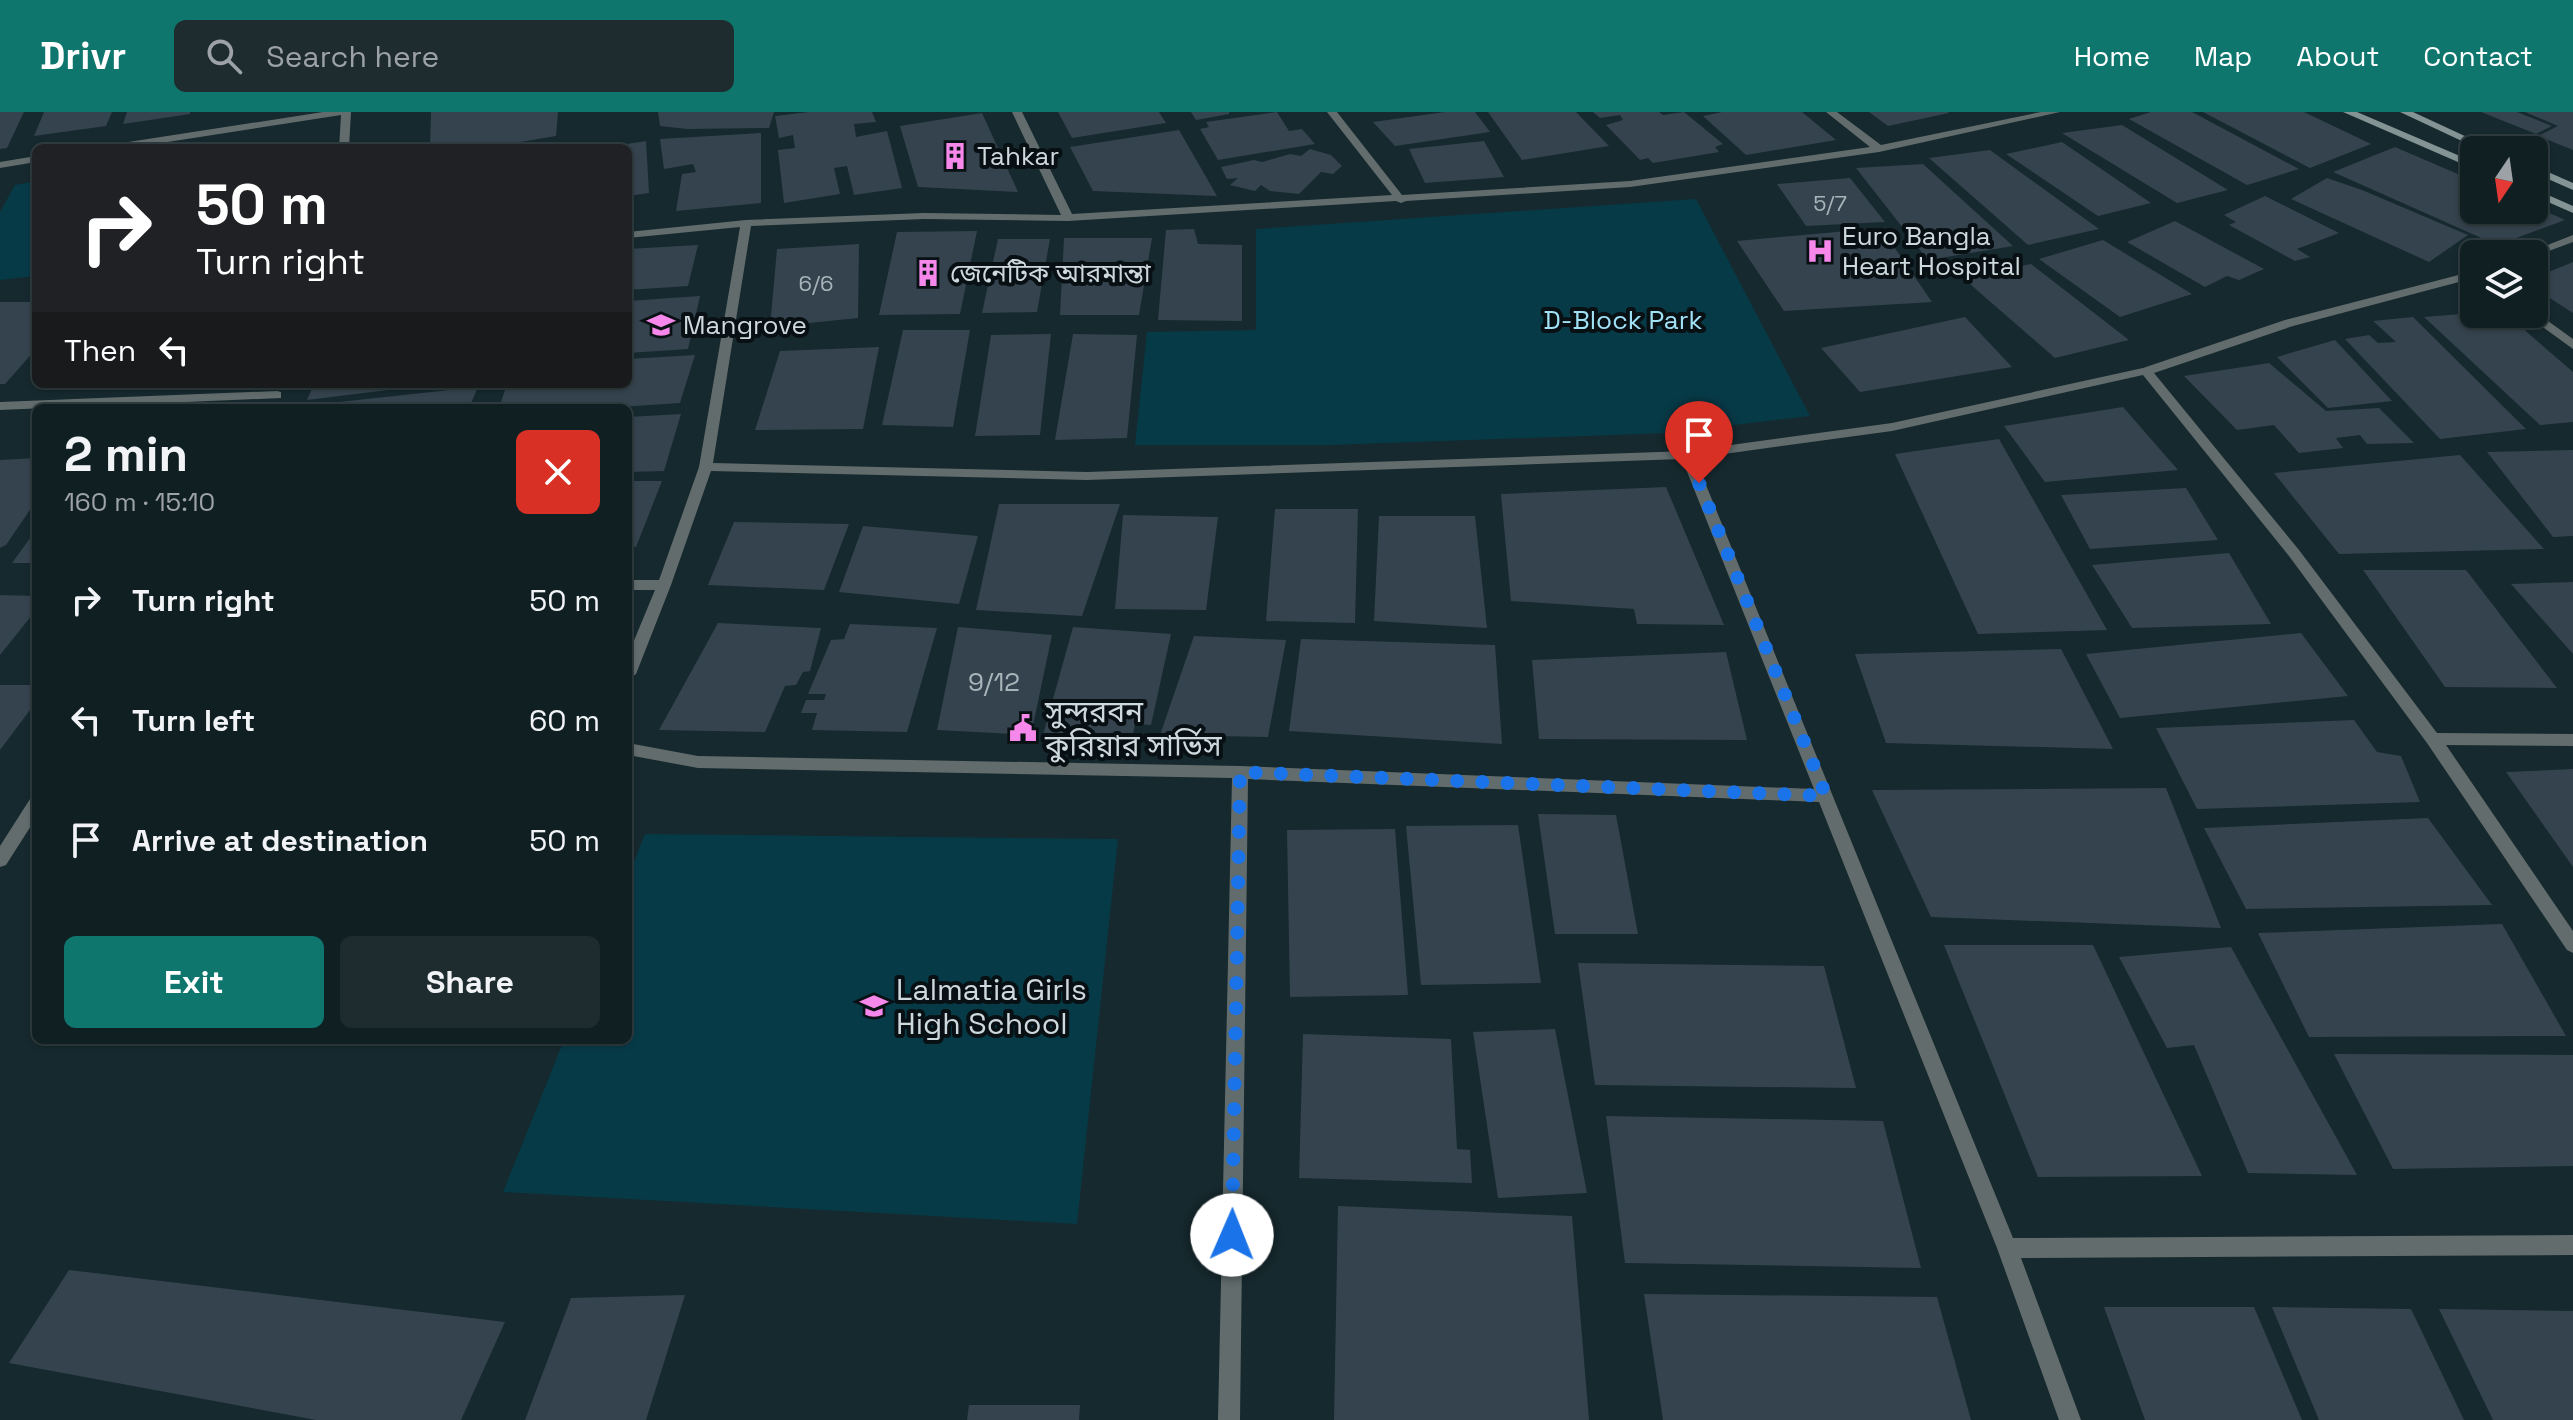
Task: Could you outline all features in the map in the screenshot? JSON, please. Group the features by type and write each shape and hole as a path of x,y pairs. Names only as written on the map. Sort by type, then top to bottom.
{"main road":[{"path":"2348,112 2460,160"},
{"path":"2405,112 2460,137"},
{"path":"2548,175 2573,187"},
{"path":"2548,198 2573,210"}],"street":[{"path":"135,144 344,112 344,144"},
{"path":"1017,112 1068,218"},
{"path":"1332,112 1401,200"},
{"path":"1831,112 1879,149"},
{"path":"632,235 746,223 924,216 1068,218 1401,200 1702,177 1879,149 2055,112"},
{"path":"0,165 32,160"},
{"path":"632,664 706,467 746,223"},
{"path":"2548,248 2573,238"},
{"path":"706,467 1087,476 1687,455 1892,427 2146,371 2289,323 2460,278"},
{"path":"2548,326 2573,345"},
{"path":"2146,371 2294,553 2433,739 2573,945"},
{"path":"33,404 279,389"},
{"path":"0,406 32,404"},
{"path":"1687,455 2007,1248 2070,1420"},
{"path":"632,585 664,585"},
{"path":"2433,739 2573,740"},
{"path":"632,750 698,762 1240,772 1826,796"},
{"path":"1229,1420 1240,772"},
{"path":"0,860 32,810"},
{"path":"2007,1248 2573,1245"}],"green space":[{"path":"32,182 32,276 0,280 0,212 15,185"},
{"name":"D-Block Park","path":"1696,199 1810,416 1668,433 1331,445 1135,445 1147,332 1256,330 1256,229"},
{"path":"645,834 1118,839 1077,1224 503,1192 562,1044 632,1044 632,867"}],"building":[{"path":"0,112 24,112 7,148 0,149"},
{"path":"44,112 112,112 106,126 34,136"},
{"path":"127,112 190,112 190,114 123,124"},
{"path":"431,112 558,112 556,136 507,144 430,144"},
{"path":"658,112 774,112 769,128 687,129 660,126"},
{"path":"809,112 872,112 876,122 854,124 856,137 887,131 902,188 854,195 847,166 834,168 840,194 784,203 778,150 795,148 793,135 779,138 775,116"},
{"path":"1058,112 1159,112 1166,123 1072,138"},
{"path":"1191,112 1229,112 1229,114 1196,120"},
{"path":"1277,112 1289,131 1302,129 1315,144 1218,160 1200,129 1209,127 1206,122"},
{"path":"1445,112 1475,112 1490,132 1395,146 1373,122"},
{"path":"1488,112 1576,112 1609,146 1522,160"},
{"path":"1593,112 1659,112 1663,115 1684,112 1723,144 1715,147 1719,152 1653,163 1648,158 1640,160 1606,125 1623,120 1620,115 1600,118"},
{"path":"1722,112 1802,112 1836,140 1746,155 1703,116"},
{"path":"1869,112 1948,112 1949,113 1888,126"},
{"path":"2151,112 2192,112 2299,169 2247,185 2129,119"},
{"path":"2203,112 2304,112 2371,144 2310,168"},
{"path":"2481,112 2517,112 2552,126 2536,134"},
{"path":"2525,112 2573,112 2573,150 2548,140 2548,136 2538,136 2558,126"},
{"name":"Tahkar","path":"982,113 1018,192 918,187 900,126"},
{"path":"2122,125 2228,190 2177,203 2062,133"},
{"path":"1179,130 1217,196 1093,191 1070,147"},
{"path":"761,133 761,203 676,211 682,174 696,172 693,164 664,169 660,139"},
{"path":"646,141 649,193 632,195 632,144 627,144"},
{"path":"1484,141 1504,177 1425,183 1409,149"},
{"path":"2062,142 2151,203 2098,216 2006,154"},
{"path":"2395,147 2460,175 2460,224 2548,224 2548,212 2565,220 2511,240 2486,240 2333,172"},
{"path":"1310,149 1331,155 1342,166 1333,174 1321,172 1299,194 1270,191 1261,185 1255,191 1230,185 1238,178 1227,179 1221,167 1254,160 1262,162 1290,154 1301,156"},
{"path":"1990,150 2099,229 2028,245 1929,158"},
{"path":"1923,164 2013,246 1928,260 1856,168"},
{"path":"1850,178 1885,222 1806,226 1777,184"},
{"path":"2327,178 2468,235 2429,262 2291,199"},
{"path":"2265,196 2339,233 2297,249 2310,257 2295,261 2229,225 2236,222 2224,215"},
{"path":"2175,221 2264,269 2239,280 2227,276 2205,287 2127,242"},
{"path":"1881,228 1932,302 1784,311 1737,241"},
{"path":"1194,229 1198,244 1242,245 1242,321 1158,320 1166,230"},
{"name":"জেনেটিক আরমান্তা","path":"977,231 960,314 879,315 897,232"},
{"path":"1064,238 1152,238 1139,315 1060,315"},
{"path":"998,239 1050,239 1037,312 982,313"},
{"path":"2103,240 2192,294 2120,317 2039,259"},
{"path":"859,244 858,318 770,327 777,249"},
{"path":"698,245 688,286 632,290 632,249"},
{"path":"2573,262 2573,313 2548,297 2548,272"},
{"path":"2031,264 2129,340 2055,358 1963,278"},
{"name":"Mangrove","path":"700,296 688,349 632,353 632,301"},
{"path":"0,302 32,302 32,354 5,384 0,384"},
{"path":"2460,314 2460,328 2522,328 2573,372 2573,422 2540,425 2424,317"},
{"path":"1965,317 2012,367 1860,392 1821,348"},
{"path":"2413,317 2526,429 2440,439 2345,339 2369,335 2378,343 2396,342 2373,321"},
{"path":"903,330 970,330 953,427 882,425"},
{"path":"1051,334 1040,435 975,436 991,335"},
{"path":"1073,334 1137,335 1127,438 1055,440"},
{"path":"2335,340 2392,401 2328,408 2277,357"},
{"path":"879,347 863,429 755,430 780,351"},
{"path":"695,355 680,403 632,406 500,404 506,388 632,388 632,359"},
{"path":"2269,363 2326,411 2379,408 2414,443 2367,444 2360,435 2336,438 2343,448 2299,453 2274,425 2237,430 2184,376"},
{"path":"312,388 404,388 307,400"},
{"path":"469,388 478,388 471,404 320,404"},
{"path":"2123,407 2178,470 2045,482 2004,426"},
{"path":"681,414 664,471 632,472 632,417"},
{"path":"1999,439 2107,630 1978,634 1895,454"},
{"path":"2573,450 2573,536 2553,537 2487,452"},
{"path":"2460,455 2544,549 2339,554 2274,473"},
{"path":"32,458 32,507 6,545 0,548 0,460"},
{"path":"632,481 662,481 636,547 632,547"},
{"path":"1666,487 1724,625 1637,624 1634,609 1511,601 1501,494"},
{"path":"2186,488 2218,540 2090,549 2061,495"},
{"path":"999,504 1120,504 1082,616 976,610"},
{"path":"1275,509 1358,509 1355,623 1266,621"},
{"path":"1123,515 1218,517 1206,610 1115,609"},
{"path":"1379,516 1475,516 1487,628 1374,621"},
{"path":"734,522 849,524 824,590 708,585"},
{"path":"863,526 978,536 959,604 839,592"},
{"path":"32,536 32,563 12,563"},
{"path":"2229,553 2271,624 2132,628 2092,565"},
{"path":"2363,570 2466,570 2557,688 2445,687"},
{"path":"2573,582 2573,654 2511,584"},
{"path":"0,595 32,596 32,615 0,655"},
{"path":"718,623 821,628 810,671 803,672 796,685 785,686 765,732 659,730"},
{"path":"850,624 937,628 907,732 812,730 817,713 801,713 806,700 824,700 826,694 808,694 831,640 844,639"},
{"path":"958,627 1052,635 1031,735 937,730"},
{"path":"1073,627 1171,634 1151,725 1135,724 1132,739 1043,735"},
{"path":"2301,633 2348,696 2120,718 2086,654"},
{"path":"1194,636 1286,640 1268,737 1160,735"},
{"path":"1301,639 1495,645 1502,744 1289,731"},
{"path":"2061,649 2113,749 1886,743 1855,654"},
{"path":"1726,652 1747,740 1539,739 1532,660"},
{"path":"0,685 32,685 32,707 0,750"},
{"path":"2354,720 2377,752 2401,756 2420,802 2197,809 2156,728"},
{"path":"2573,769 2573,867 2506,772"},
{"path":"2166,788 2221,928 1931,917 1872,790"},
{"path":"1538,814 1616,815 1638,934 1555,934"},
{"path":"2428,818 2492,905 2246,909 2204,828"},
{"path":"1518,825 1541,983 1421,985 1406,826"},
{"path":"1395,829 1408,995 1290,997 1287,830"},
{"path":"2502,924 2566,1036 2309,1037 2258,933"},
{"path":"1944,945 2093,945 2202,1176 2038,1177"},
{"path":"2231,947 2357,1175 2248,1173 2194,1045 2167,1048 2119,957"},
{"path":"1578,963 1824,966 1856,1088 1595,1085"},
{"path":"1555,1029 1587,1193 1498,1198 1473,1032"},
{"path":"1303,1034 1451,1039 1457,1149 1470,1150 1472,1183 1299,1178"},
{"path":"2334,1054 2573,1055 2573,1166 2393,1169"},
{"path":"1606,1116 1883,1121 1921,1268 1625,1263"},
{"path":"1338,1206 1572,1216 1589,1420 1334,1420"},
{"path":"69,1270 505,1322 461,1420 316,1420 9,1363"},
{"path":"1644,1294 1937,1297 1971,1420 1663,1420"},
{"path":"685,1295 646,1420 525,1420 571,1298"},
{"path":"2104,1307 2254,1307 2302,1420 2145,1420"},
{"path":"2272,1307 2411,1309 2464,1420 2319,1420"},
{"path":"2439,1309 2573,1311 2573,1420 2493,1420"},
{"path":"969,1405 1080,1405 1079,1420 967,1420"}],"place":[{"name":"Tahkar","path":"955,156"},
{"name":"Euro Bangla Heart Hospital","path":"1820,251"},
{"name":"জেনেটিক আরমান্তা","path":"928,273"},
{"name":"Mangrove","path":"661,325"},
{"name":"সুন্দরবন কুরিয়ার সার্ভিস","path":"1023,728"},
{"name":"Lalmatia Girls High School","path":"874,1006"}],"route":[{"path":"1232,1235 1240,772 1826,796 1699,483"}]}
